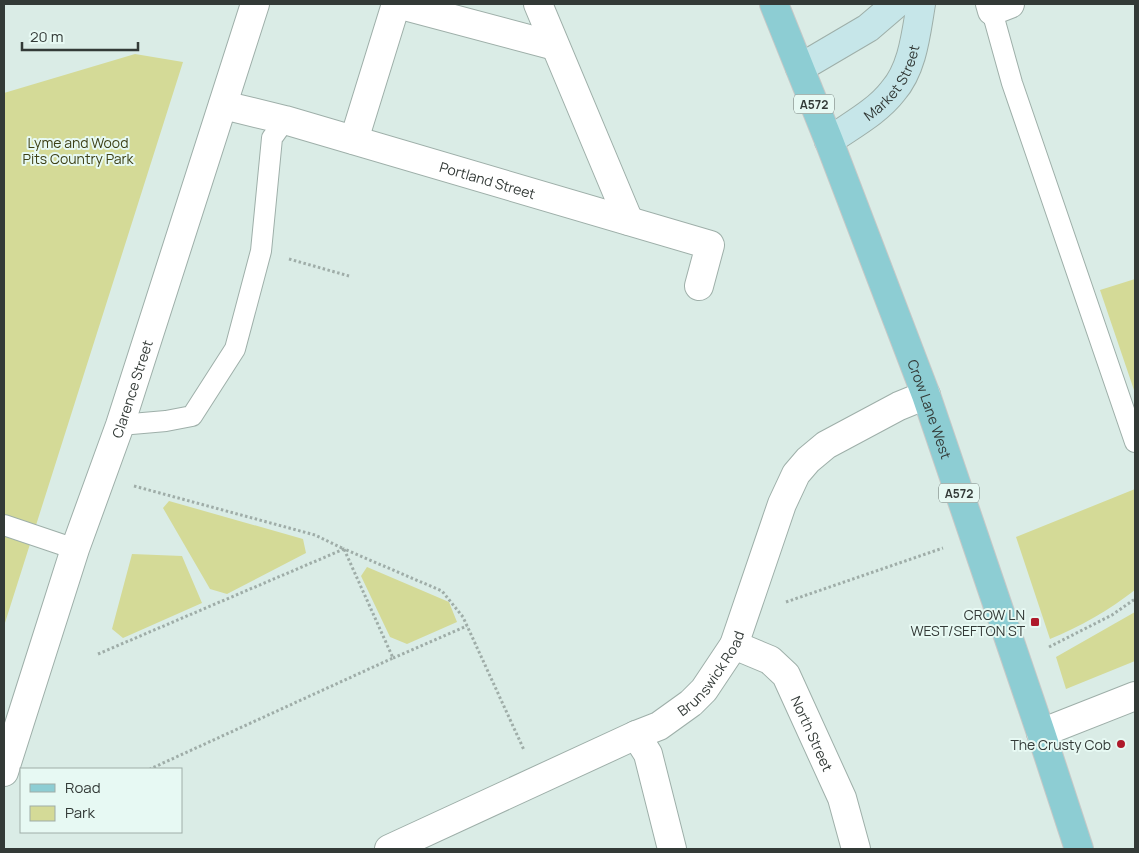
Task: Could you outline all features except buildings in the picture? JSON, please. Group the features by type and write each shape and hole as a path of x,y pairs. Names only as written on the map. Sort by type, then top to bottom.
{"main road":[{"name":"Crow Lane West","path":"774,4 829,141 926,395 1079,849"}],"street":[{"name":"Clarence Street","path":"4,772 75,549 120,425 256,4"},
{"path":"354,140 397,4 555,46"},
{"path":"538,4 629,221"},
{"path":"800,68 868,28 896,4"},
{"name":"Market Street","path":"829,141 874,109 893,92 902,79 914,44 921,4"},
{"name":"Portland Street","path":"223,105 285,120 710,245 699,286"},
{"name":"Brunswick Road","path":"389,849 659,726 691,703 704,690 734,645 782,504 796,474 808,460 826,445 899,406 926,395"},
{"name":"North Street","path":"734,645 770,660 786,675 842,798 856,849"},
{"path":"1041,733 1135,696"},
{"path":"636,735 648,754 672,849"}],"lane":[{"path":"997,6 1012,83 1135,442"},
{"path":"120,425 166,421 192,416 235,349 261,251 272,138 285,120"},
{"path":"4,526 75,549"}],"path":[{"path":"261,251 349,276"},
{"path":"101,477 315,535 442,591 463,617 537,781"},
{"path":"783,603 944,547"},
{"path":"98,654 344,549"},
{"path":"344,549 393,658"},
{"path":"1016,658 1052,646 1112,615 1135,599"},
{"path":"152,768 467,626"}],"green space":[{"name":"Lyme and Wood Pits Country Park","path":"135,54 183,62 4,626 4,93"},
{"path":"1135,279 1135,393 1100,290"},
{"path":"1135,489 1135,590 1094,618 1050,639 1016,537"},
{"path":"169,501 303,539 306,553 227,594 210,589 163,508"},
{"path":"132,554 182,556 202,603 123,638 112,629"},
{"path":"367,567 449,602 457,622 407,644 390,637 361,576"},
{"path":"1135,612 1135,661 1066,689 1056,657"}],"place":[{"name":"CROW LN WEST/SEFTON ST","path":"1035,622"},
{"name":"The Crusty Cob","path":"1121,744"}]}
